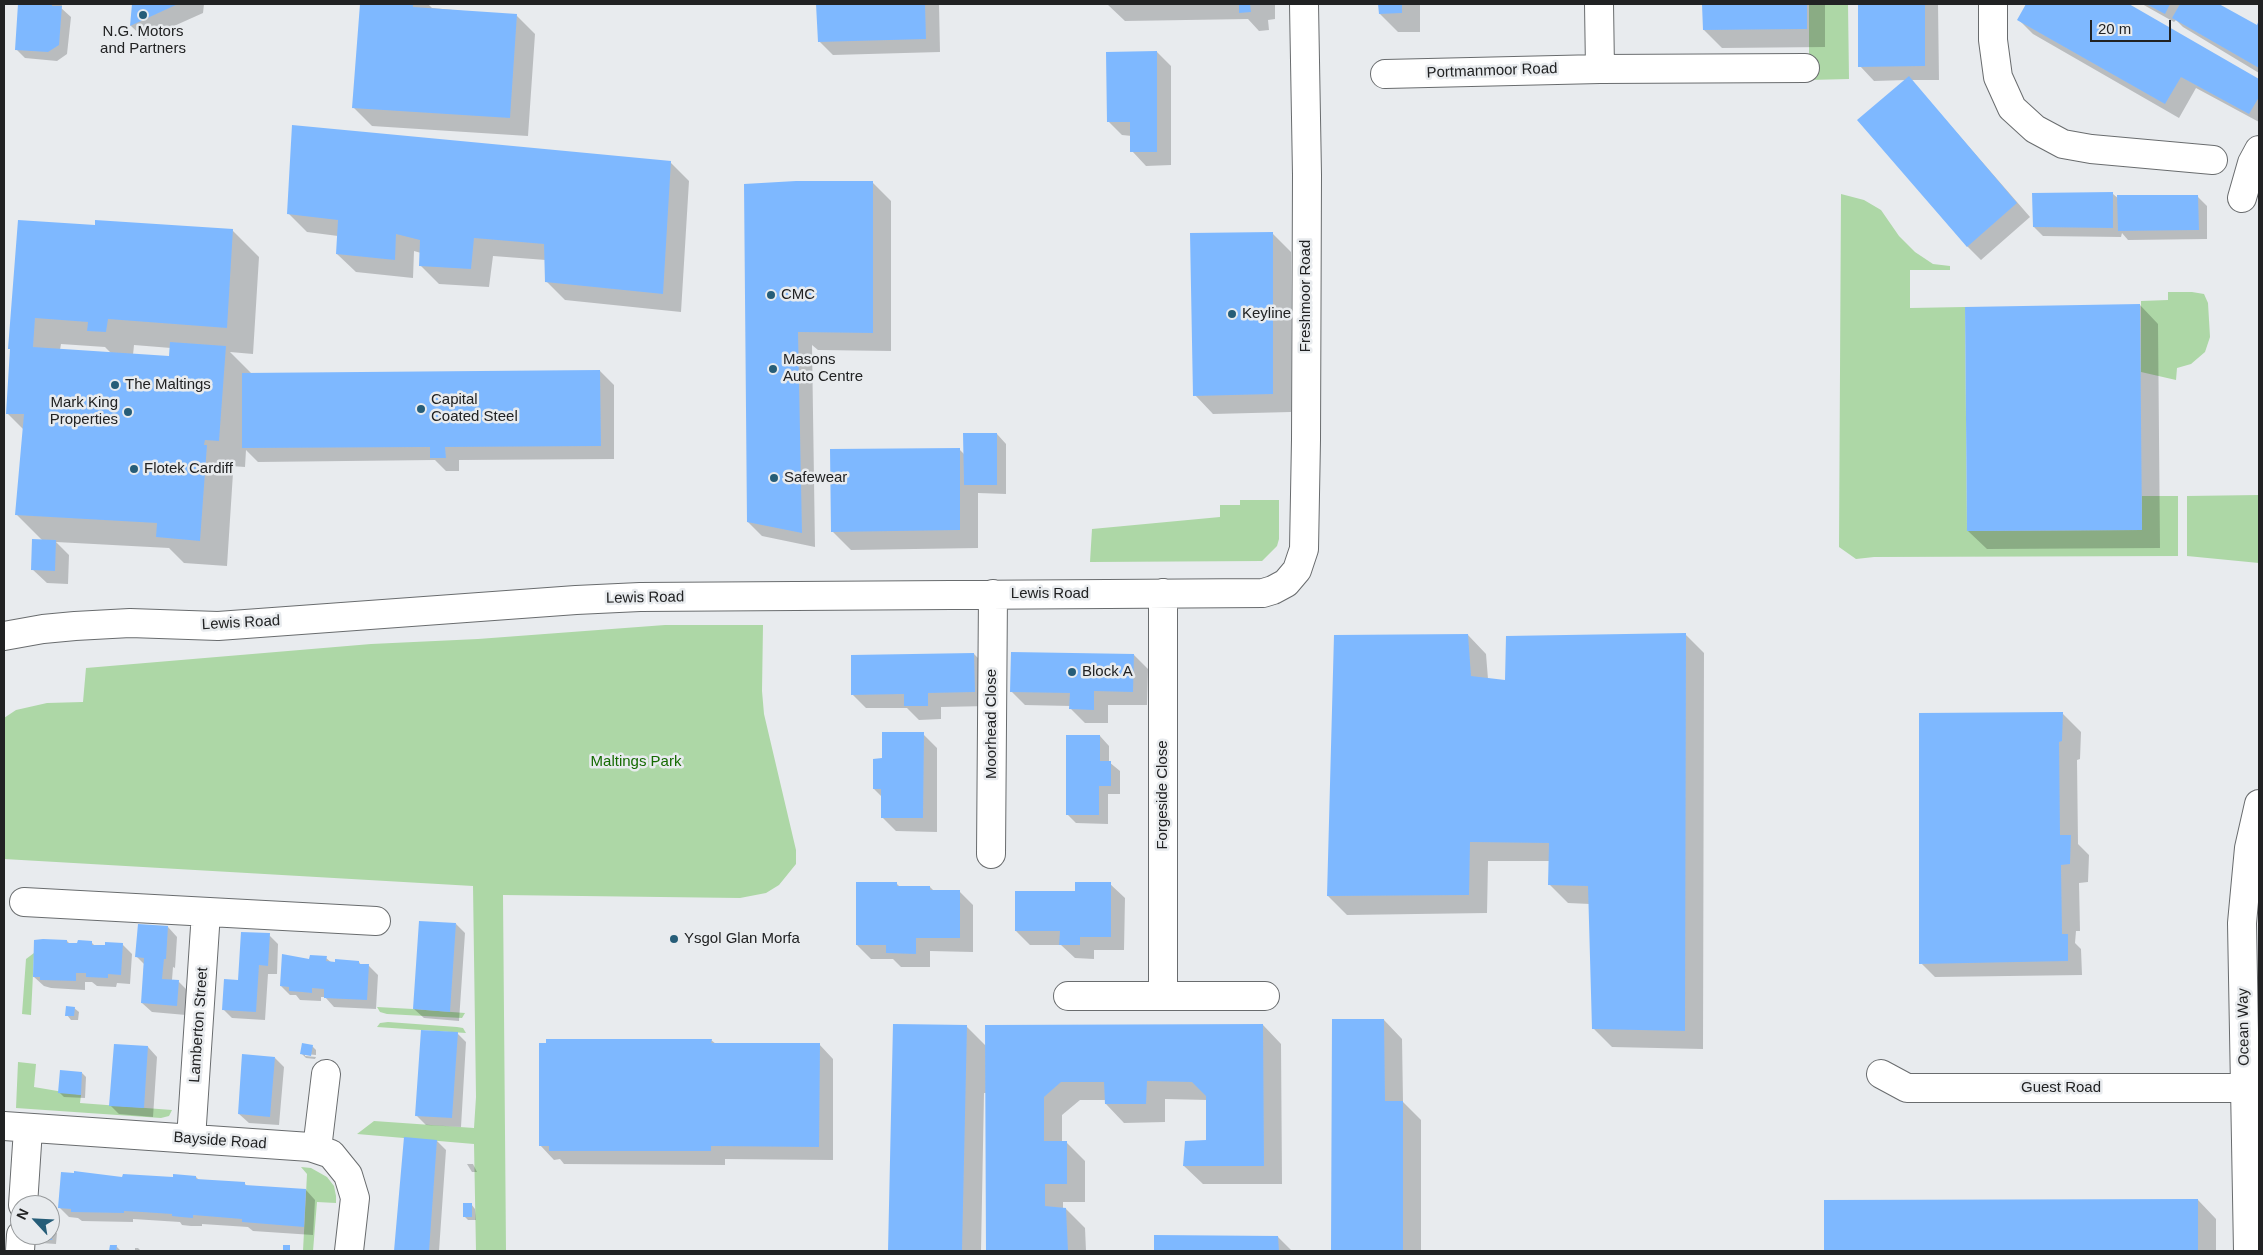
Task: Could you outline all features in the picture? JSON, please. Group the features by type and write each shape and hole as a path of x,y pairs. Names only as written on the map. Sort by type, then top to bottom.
{"street":[{"name":"Freshmoor Road","path":"1286,584 1297,570 1304,549 1306,440 1304,4"},
{"path":"1599,4 1600,69"},
{"path":"1994,4 1993,40 1998,77 2012,108 2035,129 2063,144 2091,149 2213,160"},
{"name":"Portmanmoor Road","path":"1385,74 1600,69 1805,68"},
{"path":"2242,198 2252,163 2259,150"},
{"name":"Lewis Road","path":"4,636 75,626 130,623 218,626 576,600 993,594 1263,593 1286,584"},
{"name":"Moorhead Close","path":"991,854 993,594"},
{"name":"Forgeside Close","path":"1163,594 1163,996"},
{"name":"Ocean Way","path":"2248,1251 2242,923 2249,848 2259,804"},
{"path":"24,902 376,922"},
{"name":"Lamberton Street","path":"191,1139 206,912"},
{"path":"1068,996 1265,996"},
{"path":"317,1149 326,1074"},
{"name":"Guest Road","path":"1881,1074 1907,1088 2246,1088"},
{"path":"16,1127 22,1195"},
{"name":"Bayside Road","path":"16,1127 317,1149 331,1154 348,1175 355,1198 349,1251"}],"green space":[{"path":"1809,4 1848,4 1849,79 1809,80"},
{"path":"1841,194 1864,200 1881,210 1899,236 1915,252 1933,264 1950,266 1950,270 1910,270 1910,308 1965,307 1967,531 2142,530 2142,496 2178,496 2178,556 1874,557 1856,559 1839,547"},
{"path":"2168,292 2204,294 2208,303 2210,337 2205,352 2191,364 2177,368 2176,380 2141,372 2141,301 2168,300"},
{"path":"2259,495 2259,563 2187,556 2187,496"},
{"path":"1240,500 1279,500 1279,539 1277,546 1262,561 1090,562 1092,529 1220,517 1220,505 1240,505"},
{"name":"Maltings Park","path":"665,625 763,625 762,691 764,714 796,850 796,864 779,885 766,893 740,898 503,895 506,1251 476,1251 474,1144 357,1134 374,1121 474,1128 476,1097 473,886 4,859 4,718 16,710 47,703 83,702 86,668 371,644 478,639"},
{"path":"34,953 31,1015 22,1014 26,959"},
{"path":"377,1007 465,1013 462,1018 387,1014 380,1012"},
{"path":"380,1023 457,1027 463,1028 466,1033 377,1027"},
{"path":"18,1062 36,1064 34,1087 81,1095 80,1103 172,1110 169,1116 161,1118 16,1108"},
{"path":"301,1167 311,1168 327,1177 334,1186 336,1196 336,1203 317,1202 313,1251 303,1251 307,1174"}],"building":[{"path":"18,4 52,4 52,6 62,6 59,45 48,52 15,50"},
{"name":"N.G. Motors and Partners","path":"132,4 178,4 130,26"},
{"path":"360,4 413,4 413,7 517,14 510,118 352,108"},
{"path":"816,4 925,4 926,39 818,42"},
{"path":"1239,4 1250,4 1251,12 1239,13"},
{"path":"1378,4 1402,4 1402,13 1379,14"},
{"path":"1702,4 1807,4 1807,29 1703,30"},
{"path":"1858,4 1925,4 1925,66 1858,67"},
{"path":"2026,4 2129,4 2259,79 2259,97 2249,114 2181,77 2165,104 2017,20"},
{"path":"2146,4 2170,4 2165,14"},
{"path":"2180,4 2219,4 2257,25 2259,20 2259,68 2172,18"},
{"path":"1157,51 1157,152 1130,152 1130,122 1107,122 1106,52"},
{"path":"1909,76 2017,203 1967,247 1857,120"},
{"path":"292,125 671,161 663,294 545,282 544,244 474,238 471,269 419,266 420,240 396,234 395,260 336,254 338,220 287,214"},
{"path":"796,181 873,181 873,333 798,332 802,533 747,522 744,184"},
{"path":"2113,192 2113,228 2033,227 2032,193"},
{"path":"2117,195 2198,195 2199,230 2118,231"},
{"name":"The Maltings","path":"18,220 95,225 95,220 233,229 227,328 108,319 106,332 87,331 88,322 35,318 33,347 169,356 170,342 226,346 219,441 205,440 204,445 207,445 200,541 156,537 157,523 15,515 24,414 6,414 10,349 8,349"},
{"name":"Keyline","path":"1273,232 1273,394 1193,396 1190,233"},
{"path":"2140,304 2142,530 1967,531 1965,307"},
{"name":"Capital Coated Steel","path":"600,370 601,446 445,447 446,458 430,458 430,447 242,448 242,373"},
{"path":"963,433 997,433 997,485 964,485"},
{"path":"960,448 960,530 831,532 830,449"},
{"path":"32,539 56,540 55,571 31,570"},
{"path":"1686,633 1685,1031 1592,1029 1588,886 1548,885 1549,843 1470,842 1469,895 1327,896 1334,635 1468,634 1471,676 1505,680 1506,636"},
{"name":"Block A","path":"1011,652 1134,654 1133,692 1094,691 1094,710 1069,709 1070,693 1010,692"},
{"path":"974,653 975,692 928,693 928,706 904,706 904,694 851,695 851,655"},
{"path":"2063,712 2062,741 2059,742 2060,835 2071,835 2070,864 2061,865 2062,934 2068,934 2068,961 1919,964 1919,713"},
{"path":"882,732 924,732 923,818 881,818 881,789 873,789 873,759 882,758"},
{"path":"1066,735 1100,735 1100,761 1111,761 1111,786 1099,786 1099,815 1066,815"},
{"path":"856,882 897,882 897,886 930,886 930,890 960,890 960,938 916,938 916,954 886,953 886,945 856,945"},
{"path":"1075,882 1111,882 1111,937 1080,937 1080,945 1059,945 1060,931 1015,931 1015,891 1075,891"},
{"path":"419,921 456,923 450,1012 413,1009"},
{"path":"138,924 168,926 166,959 164,959 162,979 179,980 177,1006 141,1003 144,958 135,957"},
{"path":"241,932 270,933 268,966 259,965 256,1012 222,1010 224,979 238,980"},
{"path":"34,940 67,940 67,943 77,943 78,940 92,941 92,945 105,945 105,942 123,943 121,975 108,974 108,978 86,977 86,973 76,973 76,981 40,980 40,977 33,977"},
{"path":"282,954 309,959 310,955 327,956 326,961 335,962 335,959 359,961 359,964 369,964 367,1000 324,998 324,989 312,988 312,993 289,991 289,987 280,986"},
{"path":"66,1006 75,1007 74,1016 65,1016"},
{"path":"1332,1019 1384,1019 1385,1101 1403,1101 1403,1251 1331,1251"},
{"path":"893,1024 967,1025 962,1251 888,1251"},
{"path":"1263,1024 1264,1166 1183,1166 1185,1141 1206,1140 1206,1096 1192,1082 1147,1081 1146,1104 1105,1104 1104,1082 1061,1082 1044,1097 1044,1141 1067,1141 1067,1184 1045,1184 1045,1206 1066,1208 1068,1251 986,1251 985,1025"},
{"path":"421,1030 458,1032 452,1118 415,1116"},
{"path":"546,1039 712,1039 711,1043 820,1043 819,1147 711,1146 711,1151 549,1151 549,1146 539,1146 539,1043 546,1043"},
{"path":"302,1043 313,1045 311,1056 300,1054"},
{"path":"114,1044 148,1046 144,1108 109,1106"},
{"path":"242,1054 275,1057 270,1117 238,1114"},
{"path":"60,1070 82,1072 81,1095 58,1093"},
{"path":"404,1137 437,1140 429,1251 394,1251"},
{"path":"74,1171 122,1177 123,1174 173,1177 173,1174 196,1176 196,1179 245,1182 245,1185 306,1189 304,1227 242,1222 242,1219 193,1215 193,1218 172,1216 172,1214 124,1211 124,1213 71,1212 71,1209 60,1208 59,1195 61,1172 74,1173"},
{"path":"2198,1199 2198,1251 1824,1251 1824,1200"},
{"path":"463,1203 472,1203 472,1217 463,1217"},
{"path":"1154,1235 1278,1236 1279,1251 1154,1251"},
{"path":"110,1245 117,1245 116,1251 109,1251"},
{"path":"283,1245 290,1245 290,1251 283,1251"}],"place":[{"name":"N.G. Motors and Partners","path":"143,15"},
{"name":"CMC","path":"771,295"},
{"name":"Keyline","path":"1232,314"},
{"name":"Masons Auto Centre","path":"773,369"},
{"name":"The Maltings","path":"115,385"},
{"name":"Capital Coated Steel","path":"421,409"},
{"name":"Mark King Properties","path":"128,412"},
{"name":"Flotek Cardiff","path":"134,469"},
{"name":"Safewear","path":"774,478"},
{"name":"Block A","path":"1072,672"},
{"name":"Ysgol Glan Morfa","path":"674,939"}]}
